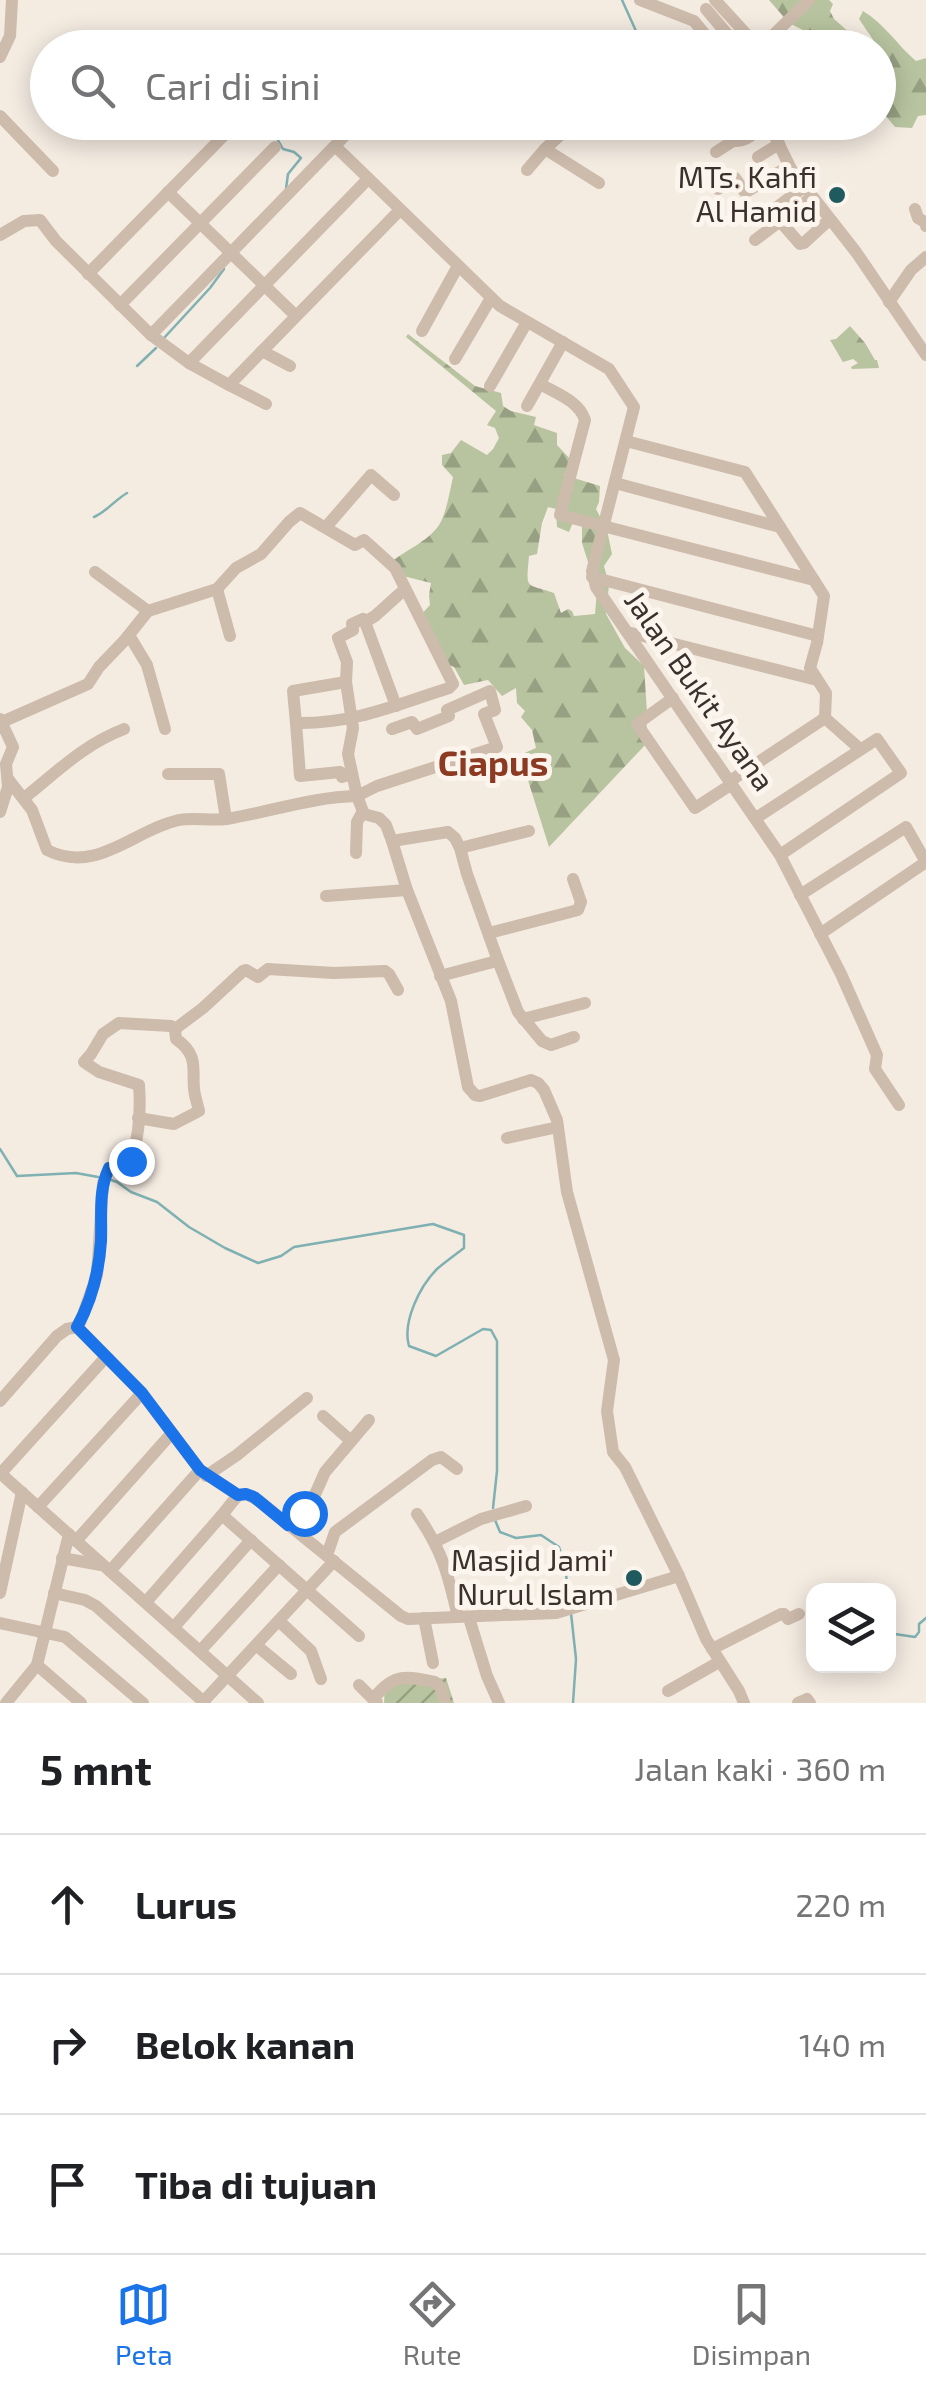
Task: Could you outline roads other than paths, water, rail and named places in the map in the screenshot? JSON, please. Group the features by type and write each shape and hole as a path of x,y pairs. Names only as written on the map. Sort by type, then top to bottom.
{"street":[{"path":"0,57 10,36 12,0"},
{"path":"640,0 694,21 700,30"},
{"path":"778,30 810,0"},
{"path":"694,21 712,3"},
{"path":"712,3 740,30"},
{"path":"712,3 728,30"},
{"path":"0,116 52,171"},
{"path":"88,274 219,140"},
{"path":"150,335 341,140"},
{"path":"527,170 555,140"},
{"path":"716,152 733,141 745,140"},
{"path":"777,140 789,166 856,252 926,355"},
{"path":"758,156 779,144"},
{"name":"Jalan Bukit Ayana","path":"335,146 500,306 609,369 634,408 592,578 780,856 877,1054 875,1069 899,1105"},
{"path":"120,305 274,147"},
{"path":"545,150 599,183"},
{"path":"718,189 735,178 748,192 789,166"},
{"path":"189,363 368,178"},
{"path":"168,192 296,316"},
{"path":"755,240 780,222 808,192"},
{"path":"916,209 926,226"},
{"path":"229,385 400,210"},
{"path":"780,222 802,244 830,219"},
{"path":"0,235 24,221 40,220 50,235 150,335 189,363 266,404"},
{"path":"889,302 911,270 926,257"},
{"path":"422,331 458,266"},
{"path":"455,360 491,298"},
{"path":"490,386 527,322"},
{"path":"528,406 562,342"},
{"path":"262,351 290,366"},
{"path":"540,384 584,413 560,514 814,580"},
{"path":"626,440 745,472 824,596 810,668 826,693 824,718"},
{"path":"326,527 371,476 394,495"},
{"path":"614,483 780,527"},
{"path":"0,812 7,794 6,764 13,753 1,720 88,684 148,611 218,589 236,568 261,554 300,514 355,545 364,540 395,568 453,684 353,719 296,724"},
{"path":"94,572 148,611"},
{"path":"592,578 818,636"},
{"path":"218,589 230,636"},
{"path":"365,622 405,589"},
{"path":"396,706 364,619 352,624 353,630 338,638 347,662 346,682 353,719 348,750 351,774 362,812 380,818 392,842 450,1001 468,1087 480,1096 535,1081 544,1090 556,1116 567,1192 614,1360 607,1411 613,1452 626,1468 680,1576 696,1619 744,1703"},
{"path":"627,632 817,680"},
{"path":"128,635 147,665 165,729"},
{"path":"346,682 293,691 300,776 351,774"},
{"path":"8,779 34,815 47,850 81,857 103,854 173,822 226,818 357,796 498,747 484,714 496,710 490,691 447,710 449,716 429,726 417,729 412,722 392,730"},
{"path":"673,698 637,724 695,808 824,718"},
{"path":"824,718 860,749"},
{"path":"24,798 76,754 124,729"},
{"path":"756,818 877,739 900,773 780,856"},
{"path":"168,774 220,774 226,818"},
{"path":"356,852 357,822 362,812"},
{"path":"800,895 906,827 926,862 820,934"},
{"path":"460,848 528,831"},
{"path":"392,842 448,832 455,838 516,1008 548,1045 574,1038"},
{"path":"489,933 578,910 581,902 572,880"},
{"path":"326,896 407,890"},
{"path":"440,976 497,958"},
{"path":"176,1029 246,970 258,977 268,969 384,971 398,990"},
{"path":"523,1019 585,1003"},
{"path":"77,1327 97,1274 105,1178 111,1168 128,1168 140,1098 138,1083 111,1077 84,1062 103,1034 119,1023 176,1029"},
{"path":"138,1118 174,1124 200,1107 194,1091 195,1067 186,1046 176,1039 176,1029"},
{"path":"507,1138 558,1127"},
{"path":"77,1327 142,1393 203,1473 238,1495 254,1497 400,1616 408,1619 562,1612 680,1576"},
{"path":"0,1401 57,1336 67,1328 77,1327"},
{"path":"106,1357 0,1473 252,1698"},
{"path":"38,1506 142,1393"},
{"path":"107,1568 203,1473 236,1455 308,1398"},
{"path":"323,1416 352,1442"},
{"path":"288,1525 309,1508 325,1472 368,1420"},
{"path":"14,1700 37,1665 62,1558 72,1537 171,1434"},
{"path":"54,1594 96,1606 203,1703 308,1590 330,1558 335,1532 432,1460 441,1457 457,1469"},
{"path":"0,1594 22,1492"},
{"path":"146,1602 238,1495"},
{"path":"435,1542 481,1519 526,1506"},
{"path":"417,1514 435,1542 499,1703"},
{"path":"222,1516 360,1636"},
{"path":"174,1628 251,1540"},
{"path":"62,1558 107,1568"},
{"path":"200,1651 280,1565"},
{"path":"712,1649 781,1614 789,1619 800,1614"},
{"path":"424,1618 433,1662"},
{"path":"280,1621 311,1651 321,1679"},
{"path":"0,1623 65,1637 143,1703"},
{"path":"257,1646 291,1674"},
{"path":"668,1691 719,1662"},
{"path":"37,1665 80,1703"},
{"path":"376,1702 377,1693 388,1682 401,1678 435,1682 445,1703"},
{"path":"359,1685 376,1702"},
{"path":"798,1703 806,1699 810,1703"}],"waterway":[{"path":"622,0 636,30"},
{"path":"278,140 283,149 301,158 288,174 286,189"},
{"path":"164,338 224,269"},
{"path":"137,366 156,348"},
{"path":"94,517 127,493"},
{"path":"0,1149 17,1176 76,1173 98,1177"},
{"path":"111,1180 157,1202 189,1227 258,1263 294,1247 433,1224 464,1235 464,1248 424,1285 410,1316 407,1336 409,1346 436,1356 483,1329 491,1330 497,1341 497,1471 493,1508"},
{"path":"495,1520 500,1532 516,1538 541,1535 559,1547 570,1605"},
{"path":"571,1613 576,1659 573,1703"},
{"path":"896,1634 915,1637 919,1624 926,1618"}],"place":[{"name":"MTs. Kahfi Al Hamid","path":"837,195"},
{"name":"Masjid Jami' Nurul Islam","path":"634,1578"}],"district":[{"name":"Ciapus","path":"493,764"}]}
